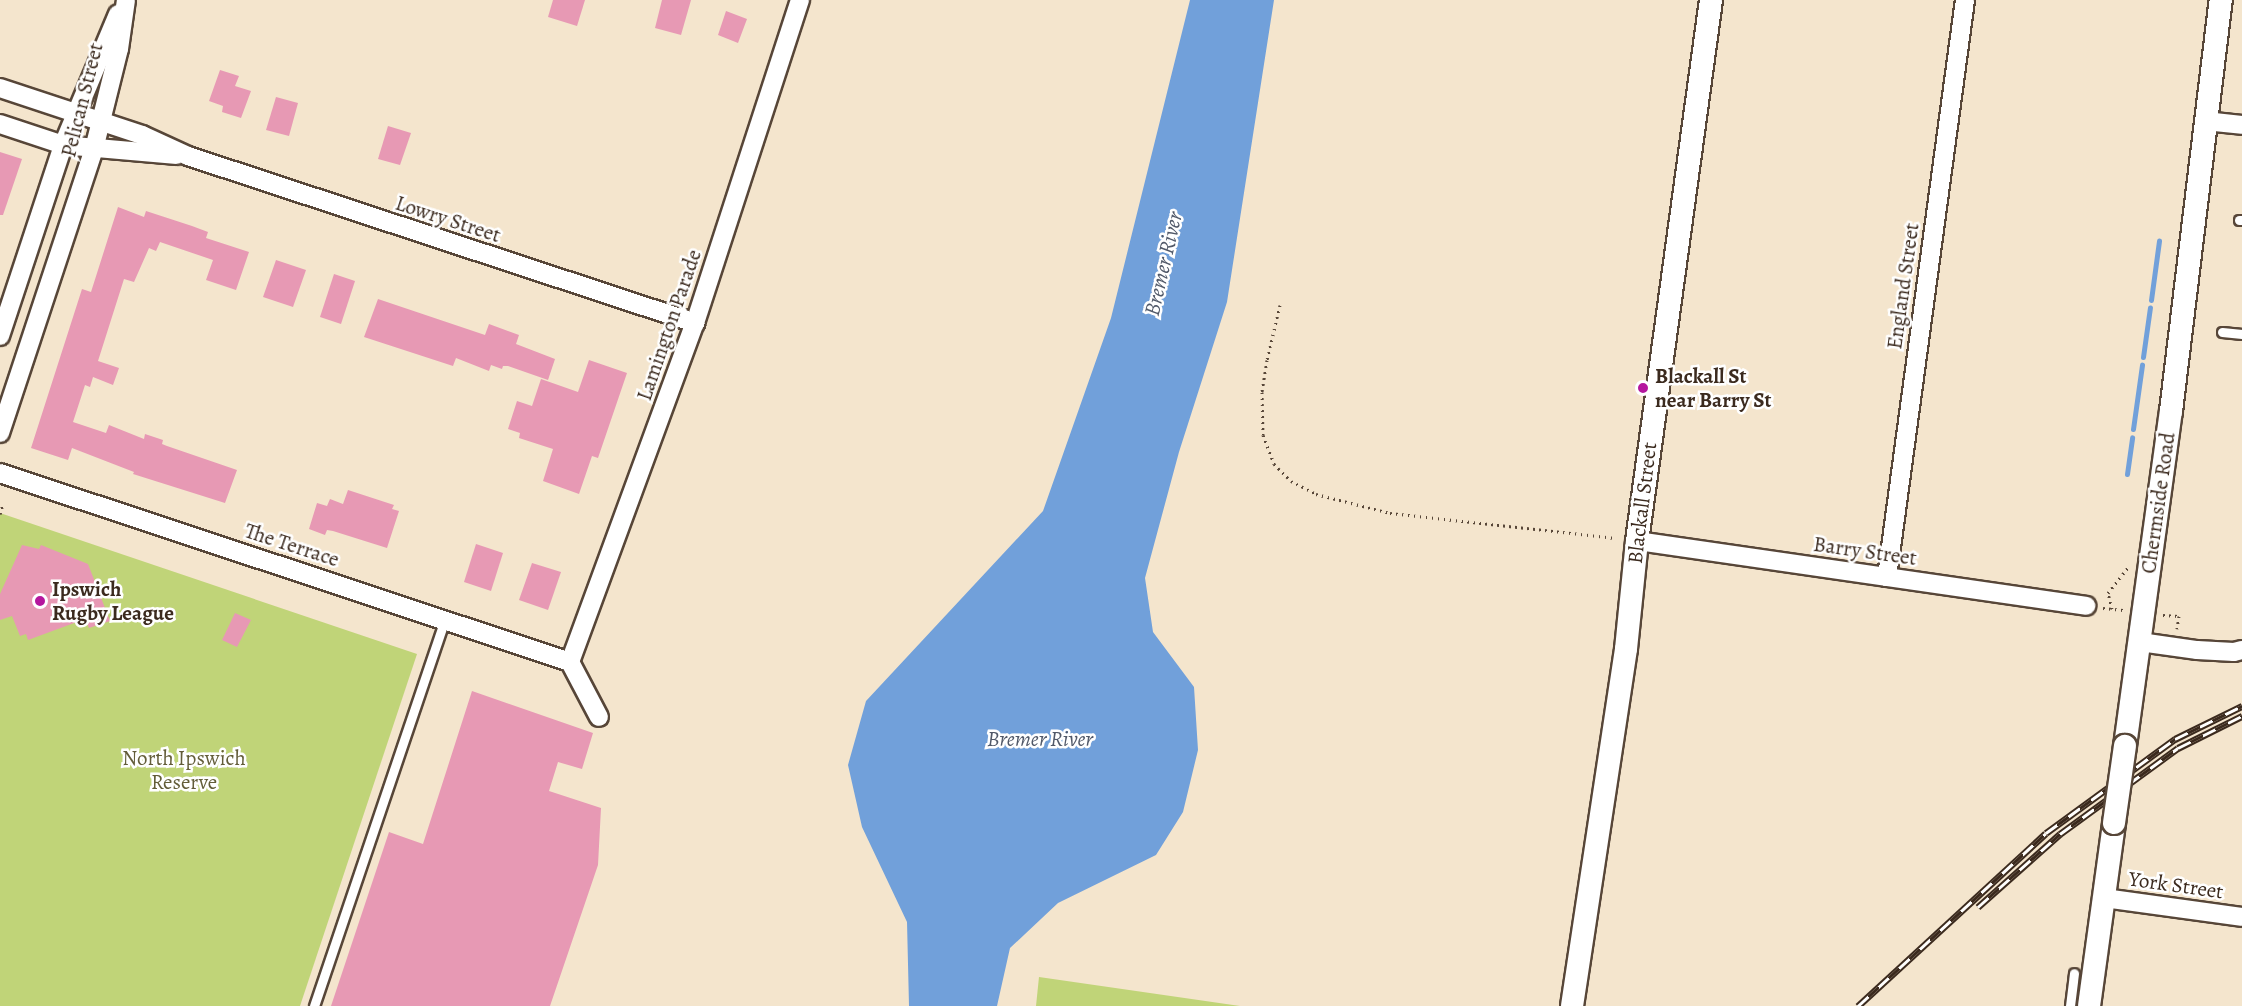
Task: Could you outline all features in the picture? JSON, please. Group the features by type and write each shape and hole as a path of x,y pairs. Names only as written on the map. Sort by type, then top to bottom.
{"street":[{"name":"Pelican Street","path":"0,336 63,145 125,0"},
{"name":"Pelican Street","path":"1,424 94,149 119,49 125,0"},
{"name":"Lamington Parade","path":"570,662 695,323 800,0"},
{"name":"Blackall Street","path":"1572,1006 1626,650 1637,541 1711,0"},
{"name":"England Street","path":"1887,577 1965,0"},
{"name":"Chermside Road","path":"2089,1006 2171,411 2221,0"},
{"name":"Lowry Street","path":"0,88 162,143 188,156 695,323"},
{"path":"2205,121 2242,125"},
{"name":"Lowry Street","path":"0,124 63,145 188,156"},
{"path":"45,200 75,209"},
{"name":"The Terrace","path":"0,473 570,662"},
{"name":"Barry Street","path":"1637,541 2086,606"},
{"path":"2140,642 2197,650 2234,652 2242,650"},
{"path":"570,662 599,717"},
{"name":"York Street","path":"2104,898 2242,917"}],"lane":[{"path":"2222,332 2242,334"},
{"path":"314,1006 444,619"},
{"path":"2070,1006 2074,972"}],"path":[{"path":"1280,305 1262,392 1263,435 1274,465 1291,481 1316,494 1390,513 1637,541"},
{"path":"0,514 3,504"},
{"path":"2112,609 2108,593 2132,562"},
{"path":"2086,606 2129,610"},
{"path":"2163,615 2179,616 2177,630"}],"green space":[{"name":"North Ipswich Reserve","path":"0,513 417,654 300,1006 0,1006"},
{"path":"1039,977 1240,1006 1036,1006"}],"water":[{"name":"Bremer River","path":"1190,0 1274,0 1227,302 1179,452 1145,578 1153,632 1194,687 1198,750 1183,812 1156,855 1058,903 1010,948 997,1006 909,1006 907,922 862,827 848,765 866,701 1043,511 1111,318"}],"building":[{"path":"553,0 585,0 577,26 548,17"},
{"path":"662,0 691,0 681,35 655,28"},
{"path":"726,11 747,19 738,43 718,35"},
{"path":"220,70 239,76 235,86 251,91 241,118 222,112 223,106 209,101"},
{"path":"276,97 298,103 289,136 266,130"},
{"path":"388,126 411,133 400,165 378,159"},
{"path":"0,152 22,159 3,215 0,215"},
{"path":"118,207 144,217 146,211 192,226 208,232 206,238 249,252 236,290 206,280 213,260 160,242 156,251 149,248 134,282 124,279 98,361 119,368 113,385 93,377 90,387 85,385 73,422 106,433 109,425 144,439 145,434 163,440 162,444 167,446 237,470 225,503 133,474 134,472 72,448 68,460 31,448 82,289 91,292"},
{"path":"276,260 306,270 293,307 263,297"},
{"path":"334,274 355,281 341,324 320,317"},
{"path":"378,299 485,335 489,324 519,335 516,344 555,359 548,380 508,366 503,366 502,369 491,365 489,371 456,358 453,366 364,337"},
{"path":"589,360 627,373 598,458 592,456 579,494 543,481 553,449 519,438 520,433 508,429 517,401 532,406 541,379 578,392"},
{"path":"348,490 394,505 392,509 399,511 387,548 333,531 327,530 325,535 309,529 317,503 327,506 330,499 343,504"},
{"path":"476,544 503,553 491,591 464,582"},
{"path":"22,545 39,549 41,545 88,564 110,621 89,628 85,619 28,640 26,634 20,636 12,616 0,620 0,594"},
{"path":"532,563 561,572 548,610 519,600"},
{"path":"235,613 251,620 237,647 222,640"},
{"path":"472,691 593,733 582,769 558,762 549,791 601,808 598,865 550,1006 331,1006 389,832 423,844"}],"waterway":[{"path":"2151,300 2159,241"},
{"path":"2143,357 2150,307"},
{"path":"2133,429 2142,365"},
{"path":"2127,474 2132,437"}],"railway":[{"path":"1858,1006 2046,833 2175,739 2242,706"},
{"path":"1978,907 2060,834 2178,748 2242,716"}],"place":[{"name":"Blackall St near Barry St","path":"1643,388"},
{"name":"Ipswich Rugby League","path":"40,601"}]}
